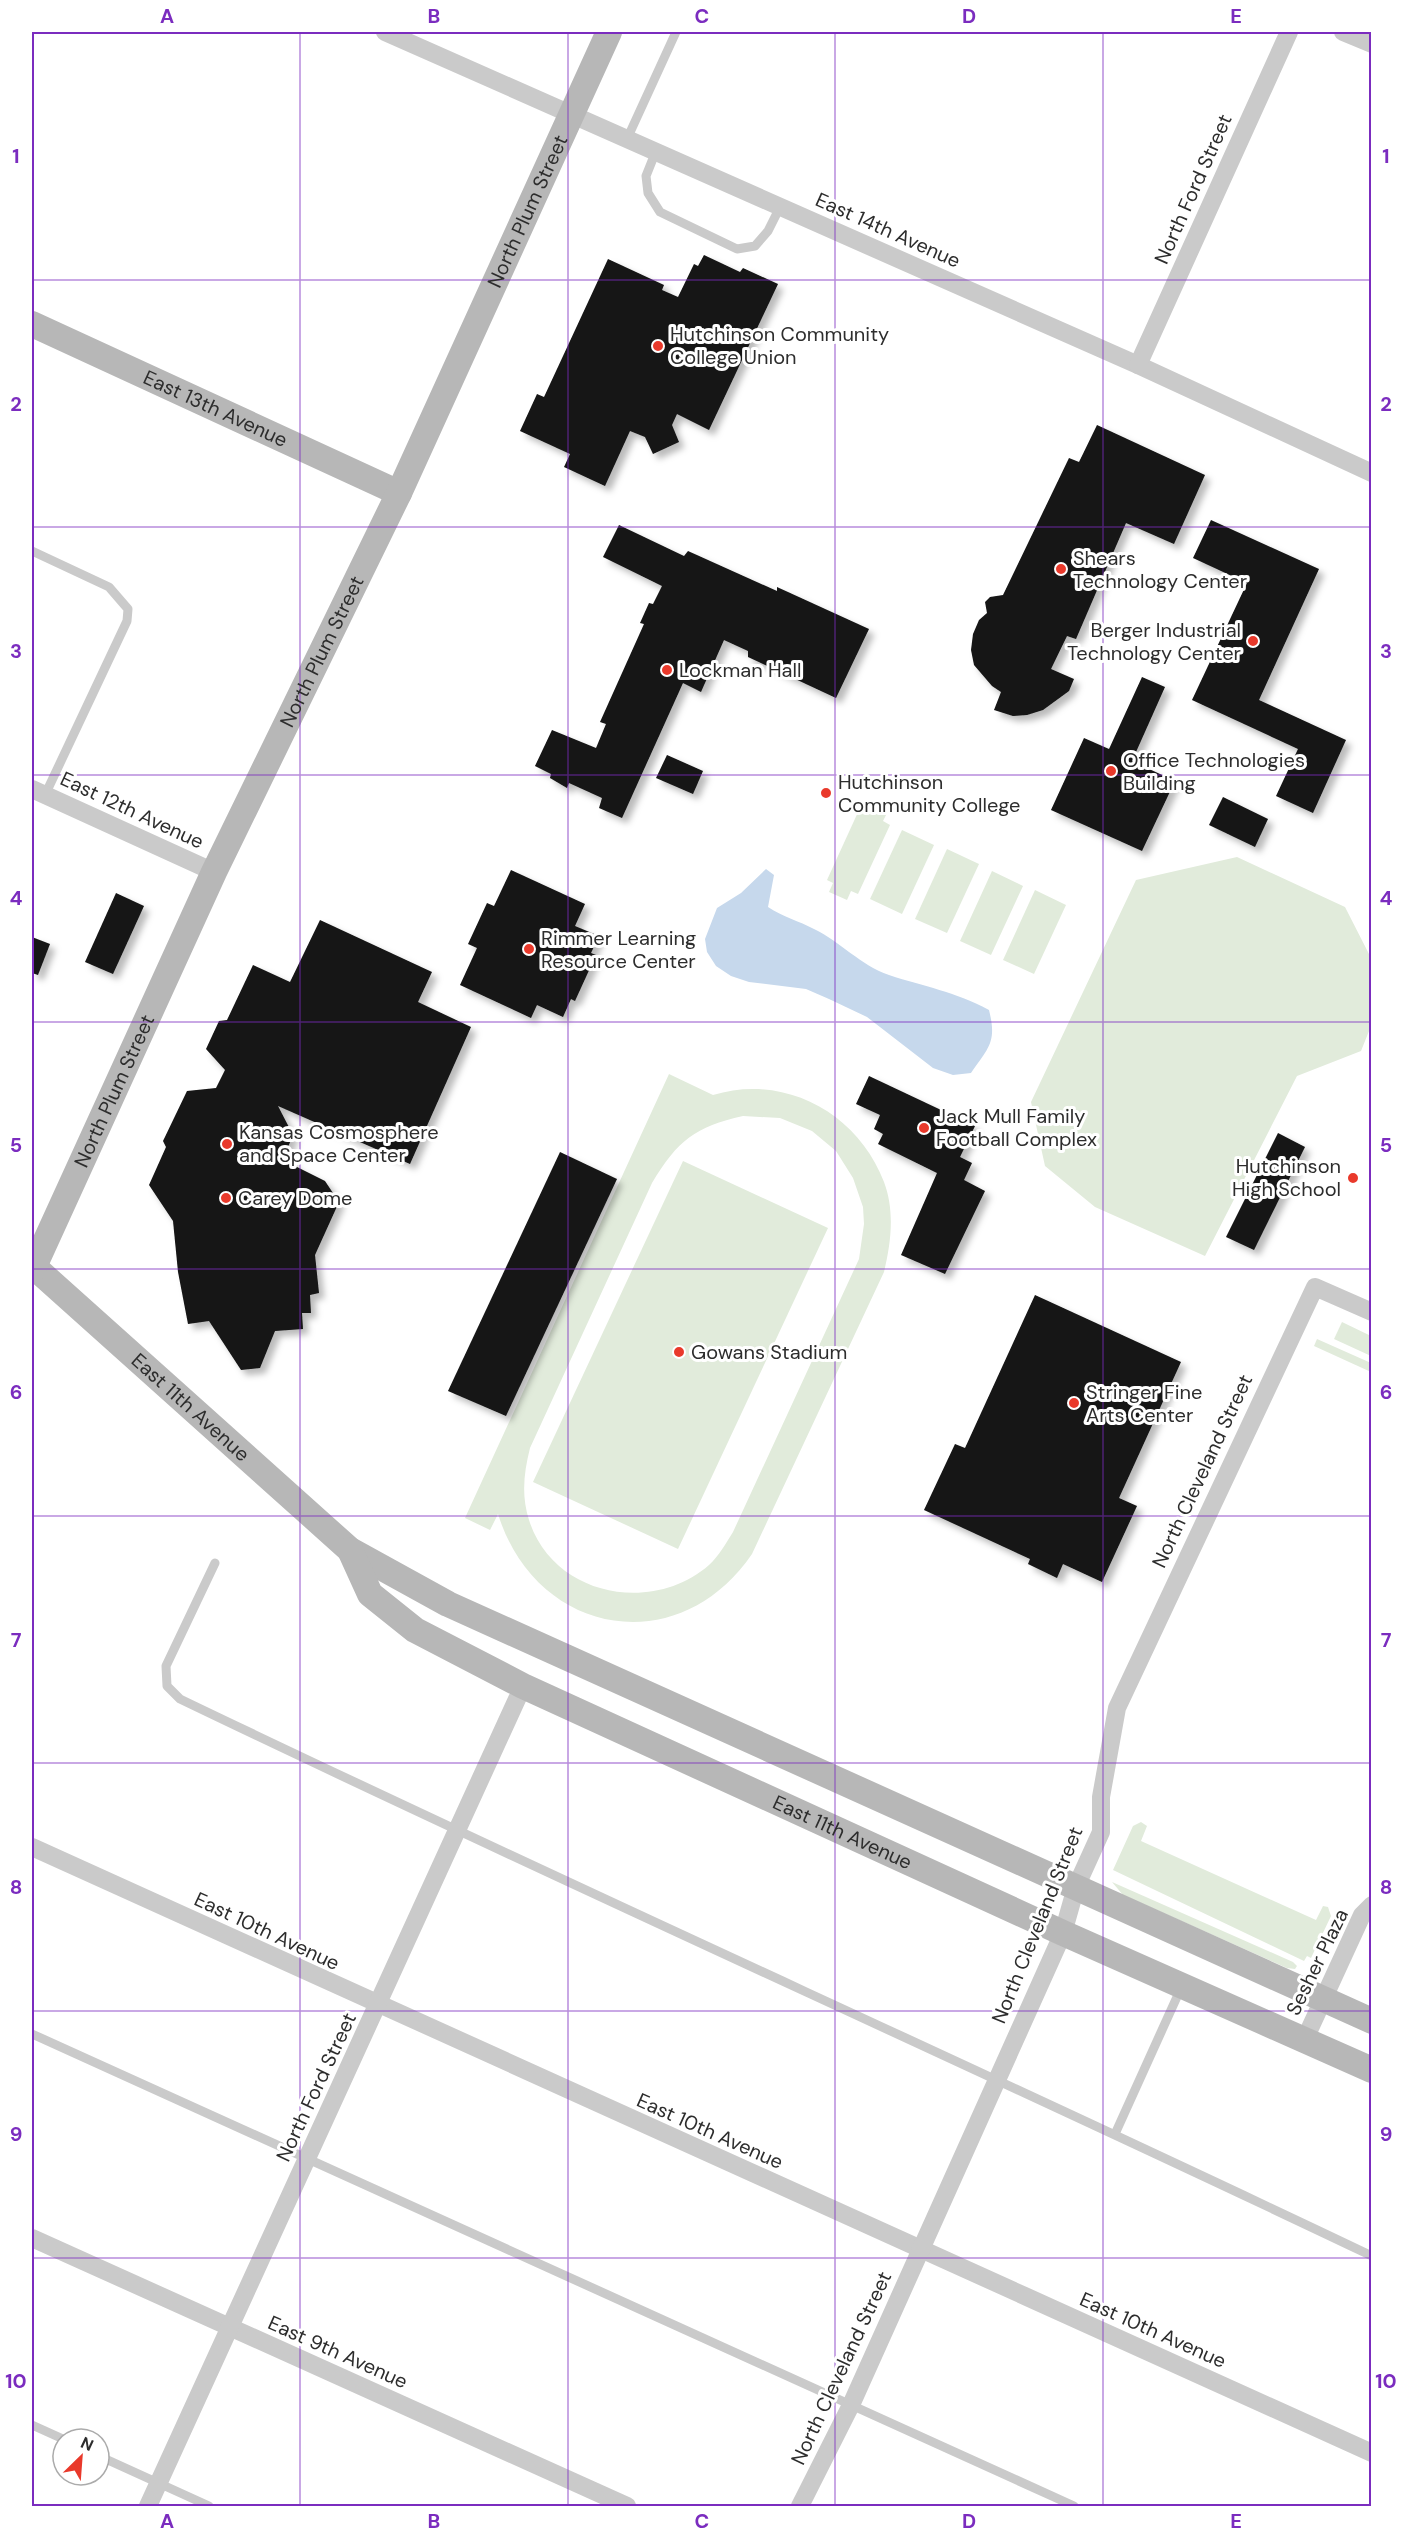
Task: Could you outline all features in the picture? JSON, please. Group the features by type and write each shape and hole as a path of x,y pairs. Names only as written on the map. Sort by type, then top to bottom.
{"street":[{"name":"East 14th Avenue","path":"385,32 1138,365 1371,473"},
{"name":"North Plum Street","path":"32,1268 214,872 399,493 609,32"},
{"name":"North Ford Street","path":"1138,365 1289,32"},
{"path":"1343,32 1371,44"},
{"name":"East 13th Avenue","path":"32,324 399,493"},
{"name":"East 12th Avenue","path":"38,792 214,872"},
{"name":"East 11th Avenue","path":"32,1268 350,1550 448,1604 1371,2021"},
{"name":"North Cleveland Street","path":"800,2506 851,2405 1063,1932 1076,1887 1101,1832 1101,1797 1117,1708 1315,1287 1371,1312"},
{"name":"East 11th Avenue","path":"350,1550 370,1594 415,1630 523,1686 1371,2070"},
{"name":"North Ford Street","path":"148,2506 523,1686"},
{"name":"East 10th Avenue","path":"32,1848 920,2251 1371,2452"},
{"name":"Sesher Plaza","path":"1305,2039 1362,1915 1371,1905"},
{"name":"East 9th Avenue","path":"32,2238 627,2506"}],"lane":[{"path":"627,139 676,32"},
{"path":"656,151 646,176 648,193 660,212 737,249 755,246 768,231 780,207"},
{"path":"32,551 109,587 128,609 127,621 38,792"},
{"path":"214,1563 166,1666 166,1686 180,1699 457,1832 997,2079 1371,2256"},
{"path":"1115,2134 1182,1986"},
{"path":"32,2034 1074,2506"},
{"path":"32,2425 51,2434"},
{"path":"111,2462 209,2506"}],"green space":[{"path":"870,803 888,811 883,821 890,825 858,894 851,891 847,900 829,892 833,883 827,880 859,810 865,813"},
{"path":"902,830 934,845 902,914 870,899"},
{"path":"947,849 979,864 947,933 915,919"},
{"path":"1237,857 1345,907 1371,958 1371,1026 1361,1051 1297,1076 1205,1256 1095,1207 1045,1166 1031,1102 1136,880"},
{"path":"992,871 1023,886 991,955 960,941"},
{"path":"1035,890 1066,905 1034,974 1003,960"},
{"path":"669,1074 713,1095 740,1090 766,1090 791,1095 815,1104 837,1118 856,1136 872,1158 884,1182 890,1204 891,1227 884,1272 752,1554 721,1588 686,1610 649,1621 612,1620 576,1609 543,1587 517,1555 498,1514 490,1530 465,1518","holes":["743,1116 780,1118 812,1131 836,1151 853,1178 863,1207 864,1224 859,1259 733,1532 716,1558 686,1581 660,1590 633,1593 607,1590 581,1581 559,1566 541,1546 529,1520 524,1484 530,1448 652,1183 670,1156 689,1138 726,1120"]},
{"path":"683,1161 828,1228 678,1549 533,1482"},
{"path":"1342,1322 1371,1336 1371,1356 1334,1339"},
{"path":"1317,1339 1371,1363 1371,1372 1314,1346"},
{"path":"1141,1822 1147,1826 1141,1841 1316,1920 1323,1906 1328,1907 1331,1916 1311,1958 1307,1956 1304,1961 1113,1870 1133,1826"},
{"path":"1112,1882 1293,1962 1297,1966 1295,1969 1287,1968 1123,1895"}],"water":[{"path":"766,869 774,875 768,907 779,914 824,934 879,971 951,994 989,1010 992,1030 990,1044 971,1073 953,1075 933,1068 867,1017 806,989 749,982 731,976 716,966 707,952 705,939 717,908 741,893"}],"building":[{"name":"Hutchinson Community College Union","path":"704,255 740,272 743,268 778,284 709,430 677,414 672,425 679,442 653,454 645,437 630,431 605,486 564,467 570,454 520,431 537,394 544,397 608,259 664,285 662,290 678,297 694,264 698,266"},
{"name":"Shears Technology Center","path":"1097,425 1205,475 1174,544 1126,523 1076,639 1067,636 1051,669 1074,679 1069,691 1043,710 1027,715 1013,716 994,710 1001,692 992,686 974,665 971,650 973,634 979,620 987,613 985,602 990,597 1003,595 1069,458 1079,462"},
{"name":"Berger Industrial Technology Center","path":"1211,520 1319,569 1259,700 1346,740 1313,813 1276,796 1298,749 1192,700 1247,583 1193,558"},
{"name":"Lockman Hall","path":"619,525 684,556 688,551 777,591 777,587 869,629 836,698 748,657 748,651 724,640 701,692 683,683 622,818 599,808 602,798 569,783 567,788 550,778 551,774 535,766 552,730 596,748 606,724 600,722 644,624 640,623 649,603 653,604 662,586 603,557"},
{"name":"Office Technologies Building","path":"1142,677 1165,687 1132,761 1175,781 1142,851 1051,810 1084,738 1109,749"},
{"path":"667,755 703,771 693,794 656,778"},
{"path":"1223,797 1268,819 1255,847 1209,825"},
{"name":"Rimmer Learning Resource Center","path":"511,870 585,904 575,926 599,936 591,953 596,955 575,1001 571,999 563,1017 537,1005 531,1018 460,985 477,948 468,944 487,903 494,906"},
{"path":"116,893 144,906 113,974 85,962"},
{"name":"Kansas Cosmosphere and Space Center","path":"320,920 432,972 418,1002 471,1027 410,1164 278,1106 293,1135 286,1152 295,1166 325,1181 339,1202 315,1255 319,1293 310,1295 311,1313 302,1313 303,1329 275,1331 260,1368 241,1370 209,1321 188,1324 178,1272 173,1221 149,1185 166,1147 163,1141 187,1091 216,1088 225,1070 206,1049 219,1021 227,1020 253,965 290,982"},
{"path":"32,937 50,944 38,975 32,973"},
{"path":"869,1076 975,1126 960,1157 972,1163 964,1180 985,1191 945,1274 901,1255 937,1173 878,1144 883,1134 874,1129 880,1115 856,1104"},
{"path":"1278,1133 1305,1147 1254,1250 1226,1237"},
{"path":"560,1152 617,1179 506,1416 448,1391"},
{"name":"Stringer Fine Arts Center","path":"1035,1295 1181,1362 1119,1498 1137,1506 1102,1582 1063,1564 1057,1578 1028,1564 1030,1559 924,1510 955,1444 965,1448"}],"place":[{"name":"Hutchinson Community College Union","path":"658,346"},
{"name":"Shears Technology Center","path":"1061,569"},
{"name":"Berger Industrial Technology Center","path":"1253,641"},
{"name":"Lockman Hall","path":"667,670"},
{"name":"Office Technologies Building","path":"1111,771"},
{"name":"Hutchinson Community College","path":"826,793"},
{"name":"Rimmer Learning Resource Center","path":"529,949"},
{"name":"Jack Mull Family Football Complex","path":"924,1128"},
{"name":"Kansas Cosmosphere and Space Center","path":"227,1144"},
{"name":"Hutchinson High School","path":"1353,1178"},
{"name":"Carey Dome","path":"226,1198"},
{"name":"Gowans Stadium","path":"679,1352"},
{"name":"Stringer Fine Arts Center","path":"1074,1403"}]}
